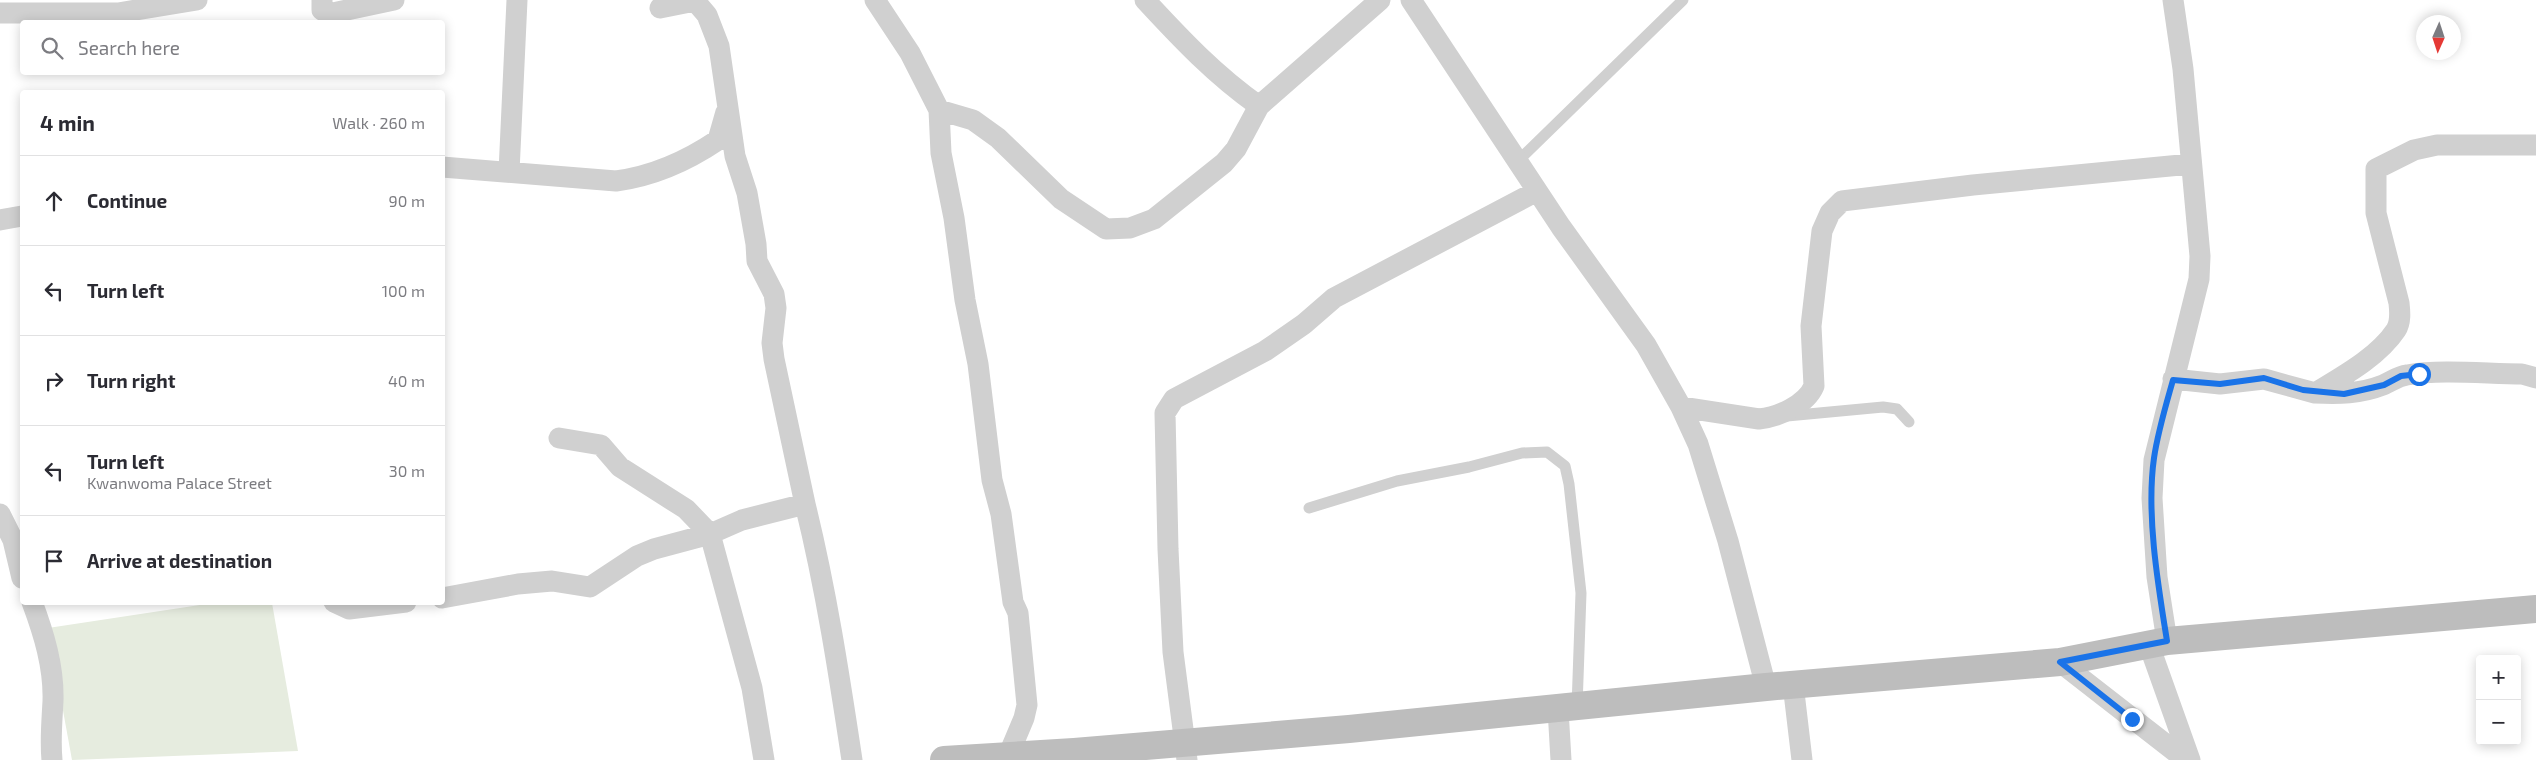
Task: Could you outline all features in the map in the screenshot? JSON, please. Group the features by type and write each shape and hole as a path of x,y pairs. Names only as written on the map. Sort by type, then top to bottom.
{"street":[{"path":"0,13 118,13 197,0"},
{"path":"322,0 322,10 328,14 394,0"},
{"path":"509,172 517,0"},
{"path":"875,0 910,53 939,110 941,153 954,218 965,300 978,364 992,480 1000,514 1003,544 1018,620 1027,705 1024,718 1008,756"},
{"path":"1145,0 1203,62 1229,85 1258,106"},
{"path":"939,110 973,120 998,138 1061,199 1106,229 1130,228 1154,219 1224,163 1236,149 1258,106 1380,0"},
{"path":"1411,0 1519,160 1537,191 1646,345 1681,407 1698,444 1728,541 1766,687"},
{"path":"2173,0 2183,69 2200,256 2199,279 2154,460 2152,498 2157,577 2158,643 2190,760"},
{"path":"660,8 695,1 707,15 719,46 737,164 747,193 757,261 774,294 776,308 772,343 774,359 804,504 821,567 835,644 852,760"},
{"path":"445,167 616,181 643,178 667,168 718,140 728,107"},
{"path":"2315,393 2379,349 2397,329 2400,317 2399,303 2376,213 2376,169 2414,150 2437,145 2536,145"},
{"path":"1681,407 1759,419 1770,418 1805,401 1814,386 1811,326 1822,231 1830,213 1842,201 1973,185 2192,164"},
{"path":"1185,752 1173,652 1168,549 1165,413 1168,406 1182,394 1266,351 1304,324 1334,298 1537,191"},
{"path":"0,220 20,216"},
{"path":"2173,380 2220,384 2264,378 2315,393 2344,394 2361,392 2384,385 2401,376 2419,374 2522,374 2536,378"},
{"path":"558,438 601,445 620,466 686,509 710,534 752,688 764,760"},
{"path":"445,597 518,584 552,580 590,587 637,556 654,549 710,534 742,520 804,504"},
{"path":"0,514 13,540 20,567"},
{"path":"33,605 47,650 52,675 53,701 50,739 52,760"},
{"path":"340,605 349,609 382,605"},
{"path":"944,760 1008,756 1185,752 1793,684 2060,662 2158,643 2536,610"},
{"path":"2060,662 2186,760"},
{"path":"1793,684 1802,760"},
{"path":"1561,760 1568,708"}],"lane":[{"path":"1519,160 1683,0"},
{"path":"1770,418 1883,407 1897,409 1909,422"},
{"path":"1309,508 1397,481 1469,467 1522,453 1547,452 1565,466 1570,494 1582,613 1568,708"}],"shaded area":[{"path":"200,605 272,605 298,751 72,760 48,628"}],"route":[{"path":"2132,719 2060,662 2167,641 2157,577 2152,498 2154,460 2173,380 2190,383 2220,384 2264,378 2315,393 2344,394 2361,392 2384,385 2401,376 2419,374"}]}
